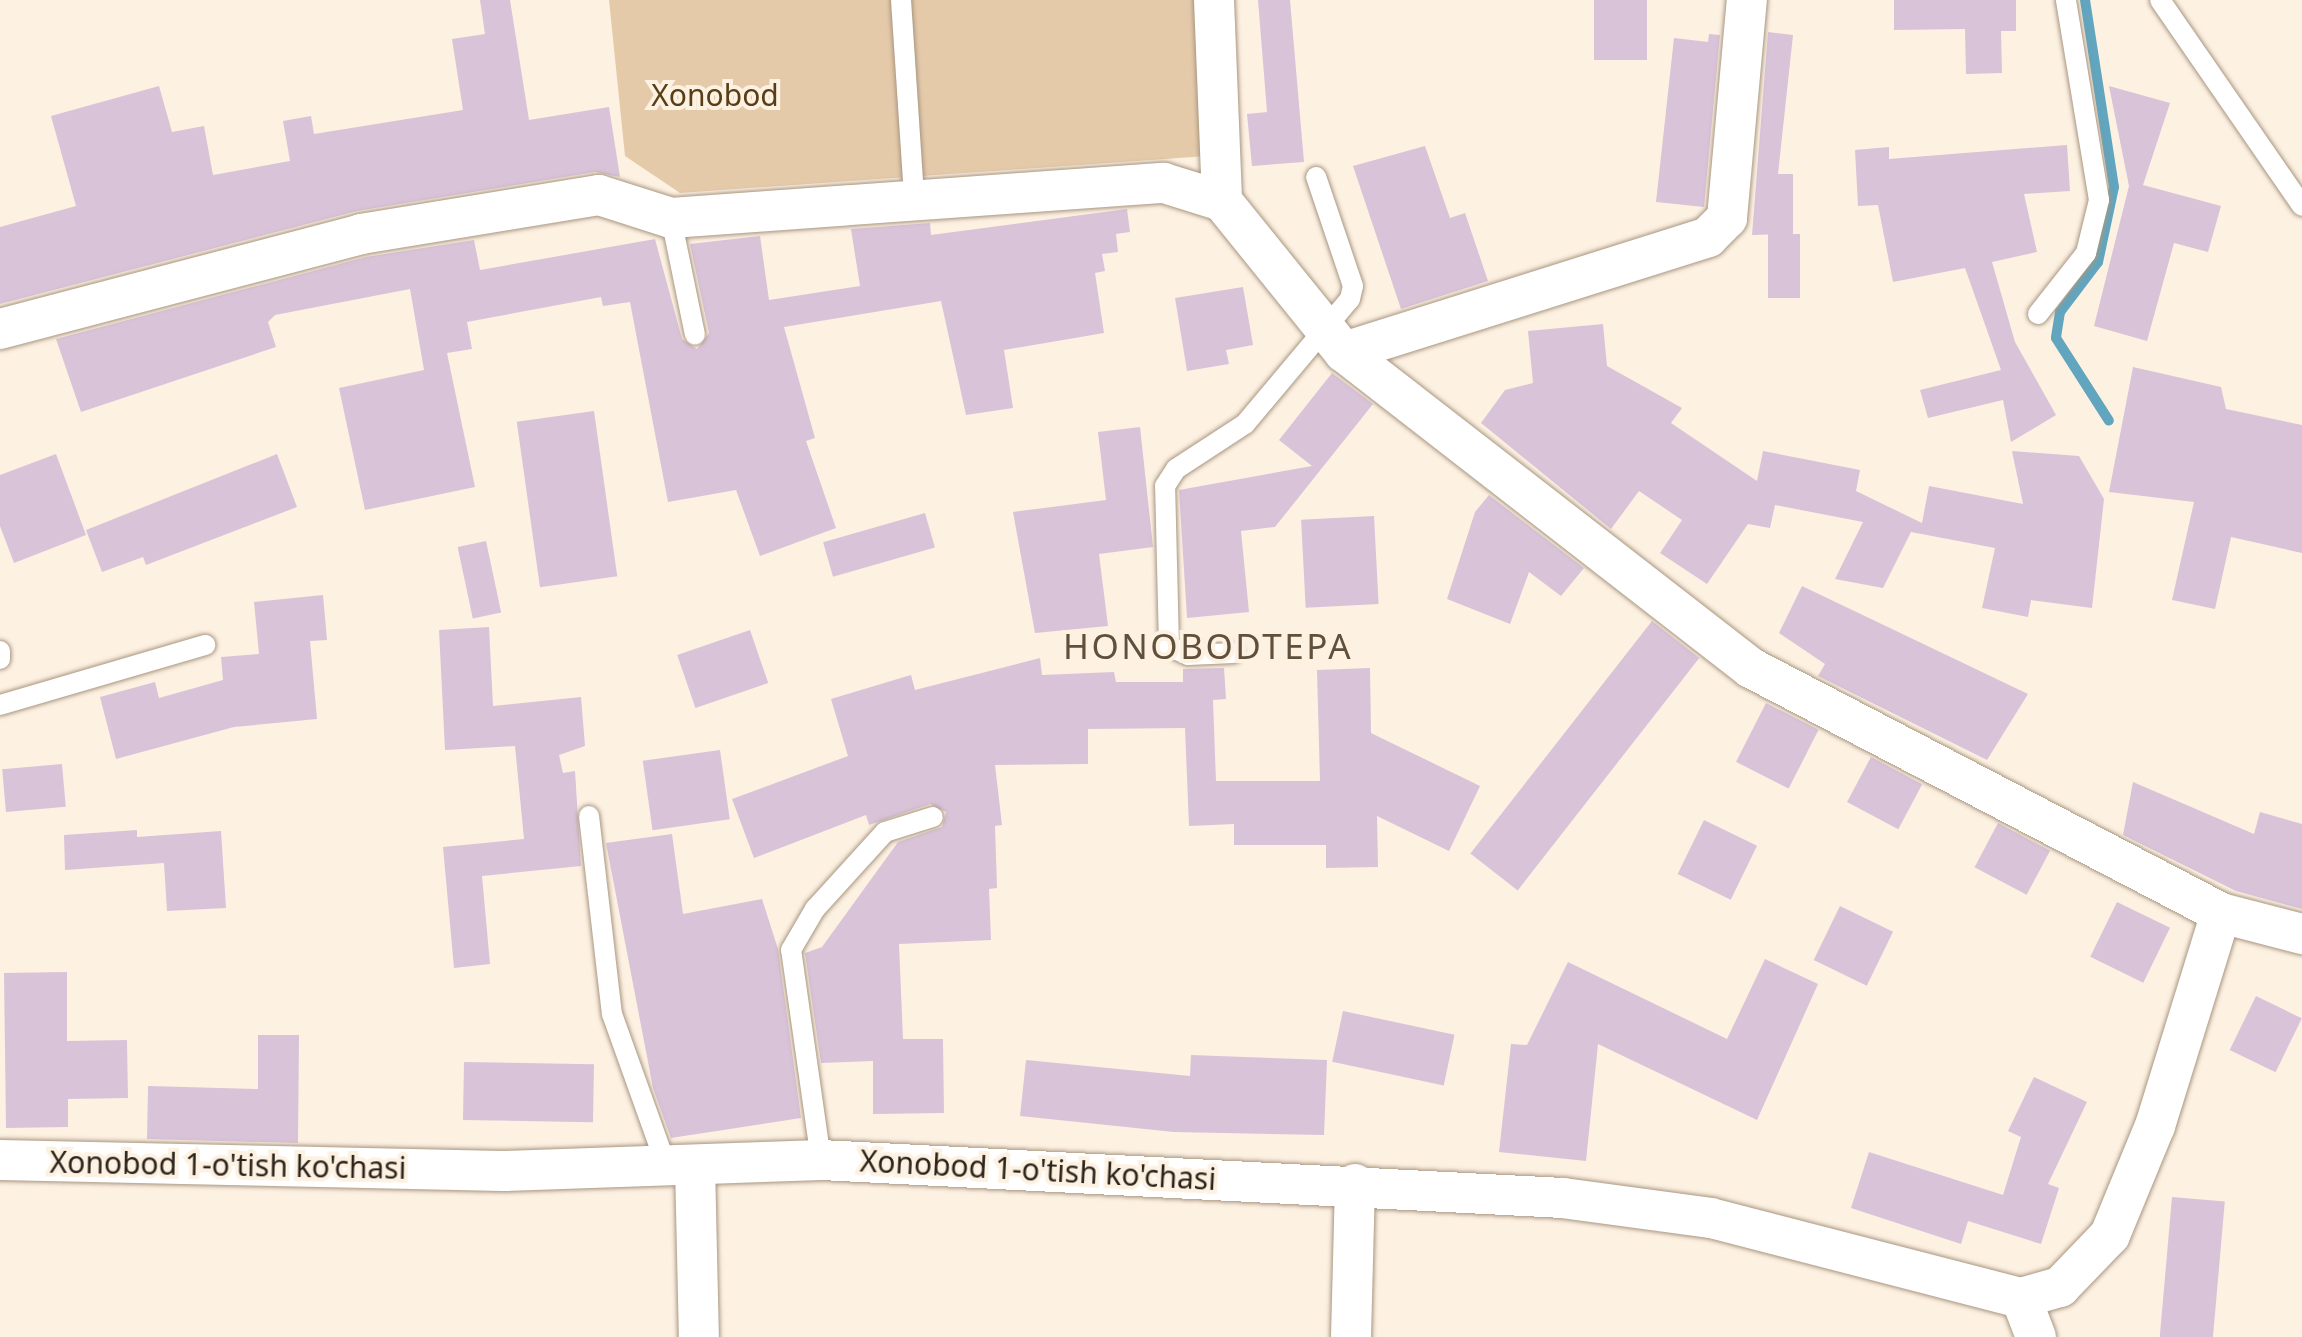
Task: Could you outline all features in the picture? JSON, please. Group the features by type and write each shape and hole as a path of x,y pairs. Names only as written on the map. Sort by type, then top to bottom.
{"street":[{"path":"1214,0 1222,201"},
{"path":"1334,342 1708,237 1726,218 1748,0"},
{"path":"0,330 361,234 599,196 671,218 1105,182 1164,183 1222,201 1334,342 1751,668 2222,913 2302,934"},
{"path":"2036,1337 2021,1298 2060,1287 2110,1235 2155,1126 2222,913"},
{"name":"Xonobod 1-o'tish ko'chasi","path":"0,1160 505,1171 821,1160 1355,1184 1711,1218 2021,1298"},
{"path":"680,1165 699,1337"},
{"path":"1351,1337 1355,1184"}],"lane":[{"path":"900,0 914,198"},
{"path":"2038,314 2086,253 2099,200 2066,0"},
{"path":"2160,0 2302,206"},
{"path":"1233,654 1188,655 1169,646 1165,486 1176,469 1245,424 1334,342 1353,286 1316,177"},
{"path":"671,218 695,335"},
{"path":"0,706 205,645"},
{"path":"0,651 0,659"},
{"path":"589,816 612,1014 680,1165"},
{"path":"821,1160 791,950 815,909 885,832 933,818"}],"green space":[{"name":"Xonobod","path":"609,0 1201,0 1207,156 680,193 625,156"}],"building":[{"path":"480,0 510,0 529,120 609,107 620,177 595,172 357,211 0,304 0,227 76,206 51,116 159,86 172,132 204,126 213,175 290,161 283,121 311,116 314,134 463,110 452,39 485,34"},
{"path":"1258,0 1290,0 1304,162 1252,166 1247,114 1267,112"},
{"path":"1594,0 1647,0 1647,60 1594,60"},
{"path":"1894,0 2016,0 2016,31 2001,31 2002,73 1966,74 1965,29 1894,30"},
{"path":"1768,32 1793,35 1778,174 1793,174 1793,234 1752,235"},
{"path":"1709,34 1720,35 1704,207 1656,202 1674,38 1708,42"},
{"path":"2109,86 2170,103 2143,185 2221,206 2208,252 2174,243 2147,341 2094,326 2129,186"},
{"path":"2067,145 2070,191 2024,194 2037,252 1992,262 2015,342 2056,415 2011,442 2003,400 1928,418 1920,390 2001,370 1965,268 1893,282 1878,205 1858,206 1855,150 1889,147 1889,159"},
{"path":"1425,146 1450,218 1465,213 1488,281 1401,309 1353,166"},
{"path":"1127,209 1130,232 1116,234 1118,252 1102,254 1105,271 1095,273 1104,333 1004,350 1013,408 966,415 941,301 784,327 815,438 806,441 836,528 760,556 736,490 668,502 630,302 603,306 601,297 467,322 472,349 447,353 475,487 365,510 339,388 424,370 410,289 275,315 268,322 276,347 81,412 56,339 366,257 474,240 480,270 655,239 682,339 697,349 709,333 690,244 760,236 769,300 860,286 851,229 930,223 931,235"},
{"path":"1768,234 1800,234 1800,298 1768,298"},
{"path":"1243,287 1253,345 1226,350 1229,364 1187,371 1175,298"},
{"path":"1603,324 1607,366 1682,408 1671,423 1757,481 1763,451 1860,470 1856,491 1922,523 1929,486 2023,504 2012,451 2079,456 2104,499 2092,608 2031,600 2028,617 1982,608 1995,548 1911,532 1883,588 1835,579 1863,522 1775,505 1770,528 1748,524 1707,584 1660,553 1682,520 1639,491 1611,529 1481,423 1505,390 1533,383 1528,331"},
{"path":"2133,367 2221,387 2226,409 2302,425 2302,553 2231,537 2215,609 2172,600 2194,502 2109,492"},
{"path":"1332,373 1373,404 1275,527 1241,531 1249,612 1187,618 1179,490 1312,466 1279,440"},
{"path":"594,411 617,576 540,587 517,422"},
{"path":"1140,427 1153,547 1099,554 1108,626 1035,633 1013,512 1106,500 1098,432"},
{"path":"56,454 86,535 14,563 0,526 0,475"},
{"path":"277,454 297,507 146,565 143,557 102,572 86,530"},
{"path":"1489,495 1584,568 1561,596 1529,572 1510,624 1447,599 1475,512"},
{"path":"925,513 935,548 833,577 823,542"},
{"path":"1374,516 1379,604 1306,608 1301,520"},
{"path":"486,541 501,612 473,618 458,547"},
{"path":"1802,586 2028,694 1987,760 1818,676 1825,664 1779,633"},
{"path":"323,595 327,640 310,641 317,719 234,727 116,759 100,697 155,682 159,698 223,680 221,657 259,654 254,602"},
{"path":"1652,621 1699,658 1518,890 1470,853"},
{"path":"489,627 493,706 581,697 585,746 559,755 563,773 575,771 581,866 482,876 490,964 454,968 443,847 524,839 515,746 445,750 439,630"},
{"path":"750,630 768,683 695,708 677,655"},
{"path":"1040,658 1042,675 1114,672 1116,682 1183,682 1183,669 1224,668 1226,699 1213,700 1216,781 1320,781 1317,670 1370,668 1371,733 1480,786 1449,851 1377,816 1378,867 1326,868 1326,845 1234,845 1234,824 1189,826 1185,728 1088,729 1088,764 995,765 1002,825 995,826 997,888 989,889 991,940 899,944 903,1039 943,1039 944,1113 873,1114 873,1061 821,1063 805,953 822,947 898,842 942,827 946,812 930,804 869,825 866,815 754,858 732,799 848,756 831,699 911,675 915,690"},
{"path":"1766,703 1819,730 1789,789 1736,762"},
{"path":"720,750 730,819 653,830 643,761"},
{"path":"1871,757 1922,784 1898,829 1847,802"},
{"path":"62,764 66,807 6,812 2,769"},
{"path":"2133,782 2254,834 2260,812 2302,824 2302,909 2236,891 2123,835"},
{"path":"1704,820 1757,846 1731,900 1678,874"},
{"path":"1998,823 2050,851 2027,895 1975,867"},
{"path":"137,830 137,837 221,831 226,908 167,911 164,863 65,870 64,835"},
{"path":"672,834 683,914 762,899 778,949 801,1118 671,1138 653,1088 606,843"},
{"path":"2117,902 2170,928 2143,983 2090,957"},
{"path":"1840,906 1893,932 1867,986 1814,960"},
{"path":"1765,959 1818,984 1757,1120 1598,1044 1586,1161 1499,1152 1511,1044 1527,1045 1568,962 1727,1039"},
{"path":"67,972 67,1041 127,1040 128,1098 68,1099 68,1127 6,1128 4,973"},
{"path":"2256,996 2302,1018 2276,1072 2230,1050"},
{"path":"1343,1011 1455,1035 1444,1086 1332,1062"},
{"path":"258,1035 299,1035 298,1143 147,1139 148,1086 258,1089"},
{"path":"1191,1055 1327,1060 1324,1135 1174,1132 1020,1116 1026,1060 1190,1076"},
{"path":"464,1062 594,1064 593,1122 463,1120"},
{"path":"2034,1077 2087,1102 2048,1184 2059,1188 2041,1244 1968,1221 1961,1244 1851,1208 1869,1152 2003,1195 2021,1137 2008,1131"},
{"path":"2172,1197 2225,1202 2213,1337 2160,1337"}],"waterway":[{"path":"2085,0 2114,187 2098,262 2060,312 2056,338 2109,421"}],"district":[{"name":"HONOBODTEPA","path":"1208,646"}]}
